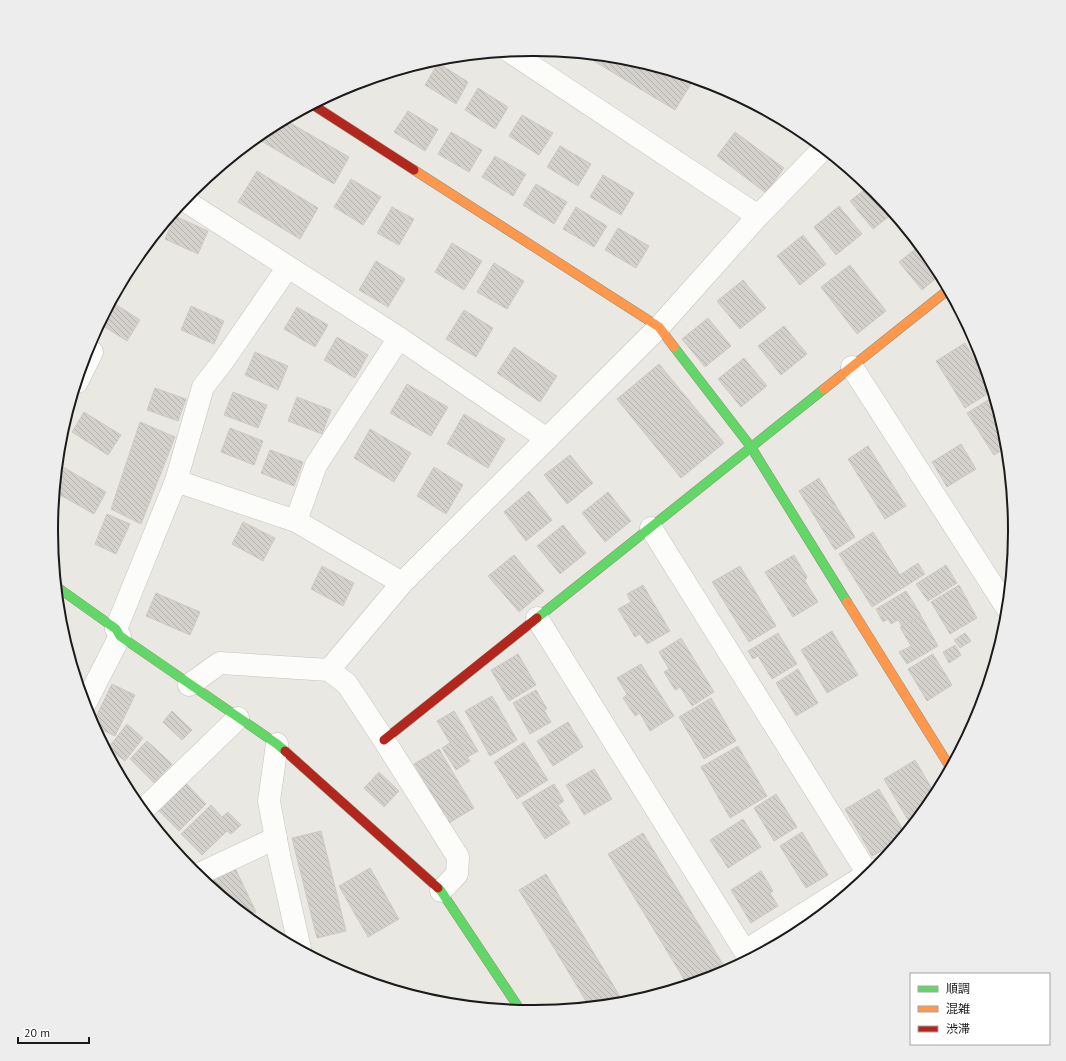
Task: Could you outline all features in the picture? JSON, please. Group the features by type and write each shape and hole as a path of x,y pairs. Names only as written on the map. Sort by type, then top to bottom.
{"street":[{"path":"516,57 758,216"},
{"path":"318,108 659,327 751,447 947,762"},
{"path":"329,670 402,583 659,327 758,216 820,152"},
{"path":"189,203 399,338 547,439"},
{"path":"89,696 118,633 176,481 203,387 221,364 288,267"},
{"path":"384,740 944,293"},
{"path":"296,521 316,465 399,338"},
{"path":"852,367 1002,600"},
{"path":"176,481 296,521 402,583"},
{"path":"651,528 868,867"},
{"path":"63,591 189,685 277,744 441,891 517,1004"},
{"path":"537,618 747,954"},
{"path":"189,685 220,663 329,670 347,684 458,857 457,874 441,891"},
{"path":"147,805 238,718"},
{"path":"277,744 269,801 298,942"},
{"path":"204,872 276,838"},
{"path":"749,953 837,894"}],"building":[{"path":"594,61 626,65 656,72 691,83 675,110"},
{"path":"441,65 468,82 456,104 425,85 436,66"},
{"path":"478,88 508,107 495,129 465,110"},
{"path":"408,111 438,129 425,151 394,132"},
{"path":"522,115 553,133 539,155 509,136"},
{"path":"291,123 349,157 334,184 262,141"},
{"path":"451,132 482,150 469,172 438,154"},
{"path":"735,132 784,168 766,193 717,156"},
{"path":"560,146 591,164 578,186 547,167"},
{"path":"495,156 526,174 513,196 482,177"},
{"path":"257,171 318,208 300,239 238,202"},
{"path":"603,175 634,193 621,215 590,197"},
{"path":"351,179 381,197 363,225 334,207"},
{"path":"536,184 567,202 554,224 523,205"},
{"path":"864,190 889,216 873,229 850,201"},
{"path":"839,206 862,234 836,255 814,227"},
{"path":"392,207 414,219 399,245 377,233"},
{"path":"576,207 607,226 594,247 563,229"},
{"path":"177,217 208,231 198,254 165,239 172,223"},
{"path":"618,228 649,246 636,268 605,250"},
{"path":"803,235 826,264 800,285 777,256"},
{"path":"452,243 482,261 464,290 435,272"},
{"path":"915,249 935,279 922,290 899,262"},
{"path":"376,261 405,279 388,307 359,290"},
{"path":"494,263 524,281 507,309 477,292"},
{"path":"850,265 886,311 857,334 821,287"},
{"path":"743,280 766,308 740,329 717,301"},
{"path":"116,304 140,320 127,341 104,327"},
{"path":"191,306 224,321 214,344 181,330"},
{"path":"297,307 328,325 315,347 284,329"},
{"path":"464,310 493,328 476,357 446,339"},
{"path":"708,318 731,346 705,367 682,339"},
{"path":"784,326 807,354 781,375 758,346"},
{"path":"337,337 368,355 355,378 324,360"},
{"path":"965,343 976,361 987,394 965,408 936,361"},
{"path":"514,347 557,376 540,402 497,373"},
{"path":"255,352 288,366 278,390 245,375"},
{"path":"744,358 767,386 741,407 718,379"},
{"path":"659,364 724,443 681,478 617,399"},
{"path":"407,384 448,407 431,436 390,413"},
{"path":"155,388 186,399 178,421 147,410"},
{"path":"233,392 267,405 258,428 224,415"},
{"path":"297,397 331,410 322,434 288,421"},
{"path":"989,400 1000,451 994,455 967,413"},
{"path":"84,412 121,435 108,455 72,432"},
{"path":"464,414 505,439 488,468 447,444"},
{"path":"140,422 175,437 141,524 111,509"},
{"path":"230,428 263,441 254,465 221,452"},
{"path":"370,429 411,453 394,482 354,458"},
{"path":"961,444 976,469 947,487 932,462"},
{"path":"868,446 906,506 885,519 848,459"},
{"path":"270,450 303,462 294,486 261,473"},
{"path":"570,455 593,483 567,504 544,475"},
{"path":"63,467 106,492 94,514 60,495"},
{"path":"434,467 463,485 446,514 417,496"},
{"path":"819,478 855,537 835,550 799,491"},
{"path":"529,491 552,520 526,541 504,512"},
{"path":"608,492 631,521 605,542 582,513"},
{"path":"107,514 130,524 116,554 95,544"},
{"path":"243,522 275,538 263,561 232,544"},
{"path":"563,525 586,553 560,574 537,546"},
{"path":"873,532 900,575 918,563 925,574 872,607 839,554"},
{"path":"514,555 544,591 519,612 488,576"},
{"path":"794,555 807,577 805,581 818,602 793,617 765,572"},
{"path":"946,565 957,583 928,601 916,584"},
{"path":"322,566 354,583 343,606 311,589"},
{"path":"740,566 776,626 749,642 712,582"},
{"path":"643,585 670,631 647,644 640,634 635,637 618,609 631,602 627,594"},
{"path":"959,585 977,618 950,634 931,602"},
{"path":"906,591 921,615 902,626 898,620 891,624 888,619 883,622 876,609"},
{"path":"156,593 200,612 190,635 146,616"},
{"path":"921,616 938,646 907,664 899,652 911,646 900,627"},
{"path":"832,631 858,675 827,693 801,650"},
{"path":"778,633 797,664 772,679 758,656 753,659 748,651"},
{"path":"965,633 971,641 960,648 954,640"},
{"path":"681,638 714,692 692,706 680,687 675,690 664,672 669,669 659,652"},
{"path":"955,645 961,655 949,663 943,652"},
{"path":"518,654 536,685 509,701 491,670"},
{"path":"933,654 952,685 927,701 908,669"},
{"path":"641,664 674,716 650,731 640,713 635,716 623,698 627,694 617,678"},
{"path":"798,669 818,703 796,716 776,683"},
{"path":"112,684 135,695 115,736 103,730 97,716"},
{"path":"536,690 547,709 544,710 551,722 530,734 513,703"},
{"path":"492,696 517,740 490,756 465,711"},
{"path":"711,698 736,741 704,759 679,717"},
{"path":"172,711 192,730 182,740 163,722"},
{"path":"454,711 478,751 461,761 437,721"},
{"path":"568,722 583,747 553,766 537,741"},
{"path":"127,724 143,738 125,761 114,752 110,746"},
{"path":"456,739 470,761 456,770 442,748"},
{"path":"147,741 172,764 154,783 130,759"},
{"path":"524,742 548,780 517,799 494,762"},
{"path":"738,746 767,796 730,818 701,767"},
{"path":"439,749 474,808 449,823 414,764"},
{"path":"915,760 932,788 908,820 884,779"},
{"path":"594,769 612,799 584,815 566,785"},
{"path":"379,772 399,791 384,807 364,788"},
{"path":"182,779 206,804 179,831 155,807"},
{"path":"554,784 564,801 558,805 570,823 545,839 522,803"},
{"path":"879,789 902,828 885,849 872,856 845,809"},
{"path":"776,794 797,827 774,841 754,808"},
{"path":"211,805 222,817 228,812 241,825 231,834 227,831 202,855 181,834"},
{"path":"743,819 761,847 728,868 710,840"},
{"path":"321,831 346,931 317,938 292,838"},
{"path":"802,832 828,875 806,888 780,846"},
{"path":"643,833 723,965 685,980 608,854"},
{"path":"235,868 256,912 253,913 244,907 212,879"},
{"path":"370,868 399,919 368,937 339,886"},
{"path":"761,871 773,891 770,893 778,906 751,923 731,890"},
{"path":"546,874 620,997 586,1002 519,890"}],"traffic: fast":[{"path":"674,347 751,447 847,602"},
{"path":"537,618 824,389"},
{"path":"63,591 116,629 120,636 285,751"},
{"path":"438,888 517,1004"}],"traffic: slow":[{"path":"414,170 659,327 674,347"},
{"path":"824,389 944,293"},
{"path":"847,602 947,762"}],"traffic: jam":[{"path":"318,108 414,170"},
{"path":"384,740 537,618"},
{"path":"285,751 438,888"}]}
